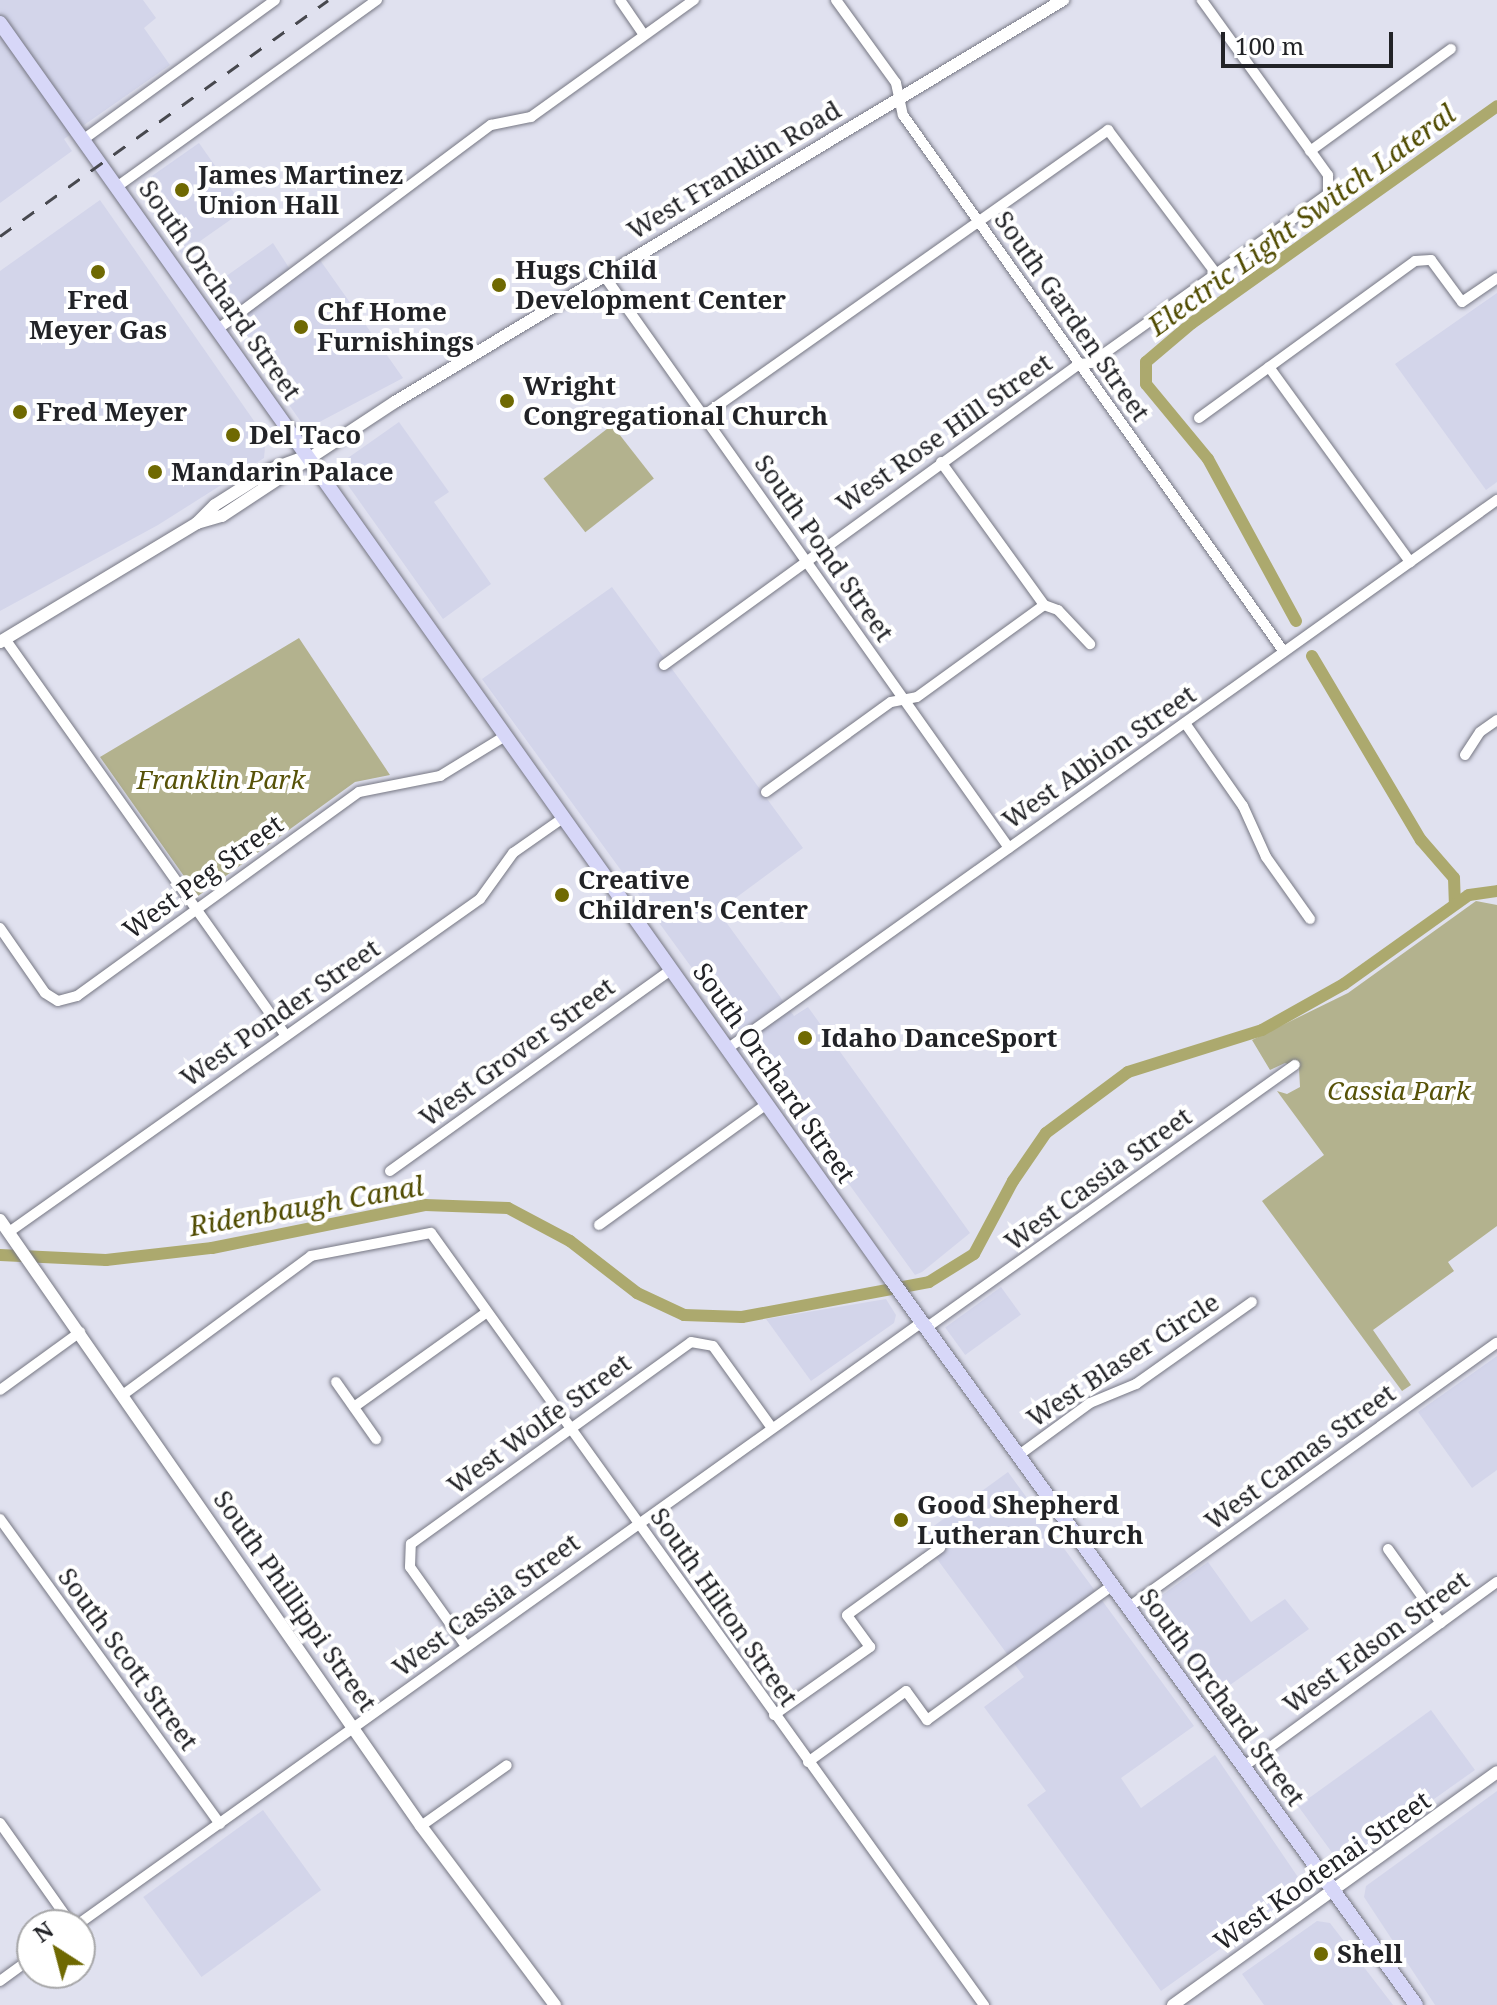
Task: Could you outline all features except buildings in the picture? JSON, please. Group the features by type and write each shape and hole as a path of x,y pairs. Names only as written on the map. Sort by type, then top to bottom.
{"main road":[{"name":"South Orchard Street","path":"0,23 902,1295 1416,2005"}],"street":[{"path":"84,139 275,0"},
{"path":"118,186 377,0"},
{"path":"620,0 644,35"},
{"path":"218,329 491,125 531,117 694,0"},
{"name":"South Garden Street","path":"836,0 896,83 903,115 1284,652"},
{"name":"West Franklin Road","path":"3,641 197,523 215,505 272,469 307,456 603,274 1063,0"},
{"path":"1202,0 1310,151 1451,49"},
{"path":"703,416 1108,130 1218,276"},
{"name":"West Rose Hill Street","path":"664,665 800,570 805,559 1079,364 1091,363 1218,276 1331,188 1310,151"},
{"path":"1199,418 1427,257 1462,302 1497,278"},
{"name":"South Pond Street","path":"603,274 1009,848"},
{"path":"1269,367 1410,562"},
{"path":"941,462 1044,605 1058,610 1090,644"},
{"name":"West Albion Street","path":"727,1049 1497,500"},
{"path":"766,792 891,702 917,697 1044,605"},
{"path":"3,641 286,1036"},
{"path":"1465,755 1480,732 1497,720"},
{"path":"1185,723 1243,806 1266,857 1310,919"},
{"name":"West Peg Street","path":"0,928 45,993 58,1001 77,996 359,792 440,776 505,736"},
{"name":"West Ponder Street","path":"9,1232 480,899 513,853 563,818"},
{"name":"West Grover Street","path":"390,1171 671,970"},
{"name":"West Cassia Street","path":"96,1910 356,1727 637,1522 1295,1065"},
{"path":"599,1225 767,1104"},
{"name":"South Phillippi Street","path":"0,1220 356,1727 421,1826 555,2005"},
{"name":"South Hilton Street","path":"124,1394 311,1256 431,1233 984,2005"},
{"name":"West Blaser Circle","path":"1019,1455 1090,1403 1136,1384 1252,1302"},
{"path":"354,1407 487,1312"},
{"path":"0,1390 80,1332"},
{"name":"West Wolfe Street","path":"466,1646 410,1567 411,1544 691,1342 704,1341 713,1346 772,1428"},
{"name":"West Camas Street","path":"1129,1607 1497,1343"},
{"path":"336,1382 376,1439"},
{"name":"South Scott Street","path":"0,1519 220,1824"},
{"path":"774,1715 870,1647 847,1615 940,1548"},
{"path":"1388,1549 1441,1623"},
{"name":"West Edson Street","path":"1243,1767 1497,1582"},
{"path":"808,1762 906,1691 927,1720 1113,1585"},
{"path":"421,1826 507,1765"},
{"name":"West Kootenai Street","path":"1173,2005 1497,1772"},
{"path":"0,1823 63,1909"}],"shaded area":[{"path":"0,0 143,0 156,18 144,28 170,65 64,139 72,151 0,203"},
{"path":"199,143 245,209 182,254 135,188"},
{"path":"100,200 266,438 264,458 158,525 0,611 0,271"},
{"path":"273,243 295,277 320,260 403,378 306,429 208,289"},
{"path":"1497,293 1497,482 1486,490 1395,364"},
{"path":"399,422 449,492 434,502 491,584 443,619 335,467"},
{"path":"612,587 803,848 718,911 794,1016 808,1007 970,1233 922,1272 915,1275 482,679"},
{"path":"1001,1287 1021,1315 965,1355 945,1328"},
{"path":"886,1299 896,1315 894,1323 811,1381 766,1319"},
{"path":"1497,1356 1497,1470 1472,1488 1418,1412"},
{"path":"1008,1472 1194,1726 1121,1778 1141,1808 1215,1755 1302,1883 1300,1892 1161,1991 1027,1805 1046,1791 984,1707 1024,1677 920,1536"},
{"path":"1208,1562 1251,1622 1285,1599 1309,1629 1213,1697 1147,1606"},
{"path":"1431,1710 1475,1770 1348,1860 1336,1858 1298,1806"},
{"path":"1497,1791 1497,2005 1435,2005 1364,1897 1366,1886"},
{"path":"263,1810 321,1890 201,1977 143,1897"},
{"path":"1317,1921 1330,1923 1393,2005 1264,2005 1242,1974"}],"green space":[{"path":"612,425 654,479 585,532 543,479"},
{"name":"Franklin Park","path":"299,638 390,775 355,782 198,896 100,757"},
{"name":"Cassia Park","path":"1476,901 1497,905 1497,1226 1448,1262 1454,1271 1373,1330 1411,1385 1402,1391 1262,1201 1324,1155 1277,1091 1287,1094 1300,1087 1299,1068 1285,1063 1270,1070 1252,1040 1348,993"}],"waterway":[{"name":"Electric Light Switch Lateral","path":"1296,621 1208,459 1146,384 1146,362 1192,323 1497,106"},
{"name":"Electric Light Switch Lateral","path":"1312,656 1421,840 1454,878 1455,904"},
{"name":"Ridenbaugh Canal","path":"0,1255 106,1260 212,1248 425,1205 508,1208 570,1241 637,1293 684,1315 742,1317 929,1282 974,1254 1013,1181 1046,1133 1128,1072 1262,1030 1344,984 1469,895 1497,891"}],"railway":[{"path":"0,236 328,0"}],"place":[{"name":"James Martinez Union Hall","path":"182,190"},
{"name":"Fred Meyer Gas","path":"98,272"},
{"name":"Hugs Child Development Center","path":"499,285"},
{"name":"Chf Home Furnishings","path":"301,327"},
{"name":"Wright Congregational Church","path":"507,401"},
{"name":"Fred Meyer","path":"20,412"},
{"name":"Del Taco","path":"233,435"},
{"name":"Mandarin Palace","path":"155,472"},
{"name":"Creative Children's Center","path":"562,895"},
{"name":"Idaho DanceSport","path":"805,1038"},
{"name":"Good Shepherd Lutheran Church","path":"901,1520"},
{"name":"Shell","path":"1321,1954"}]}
